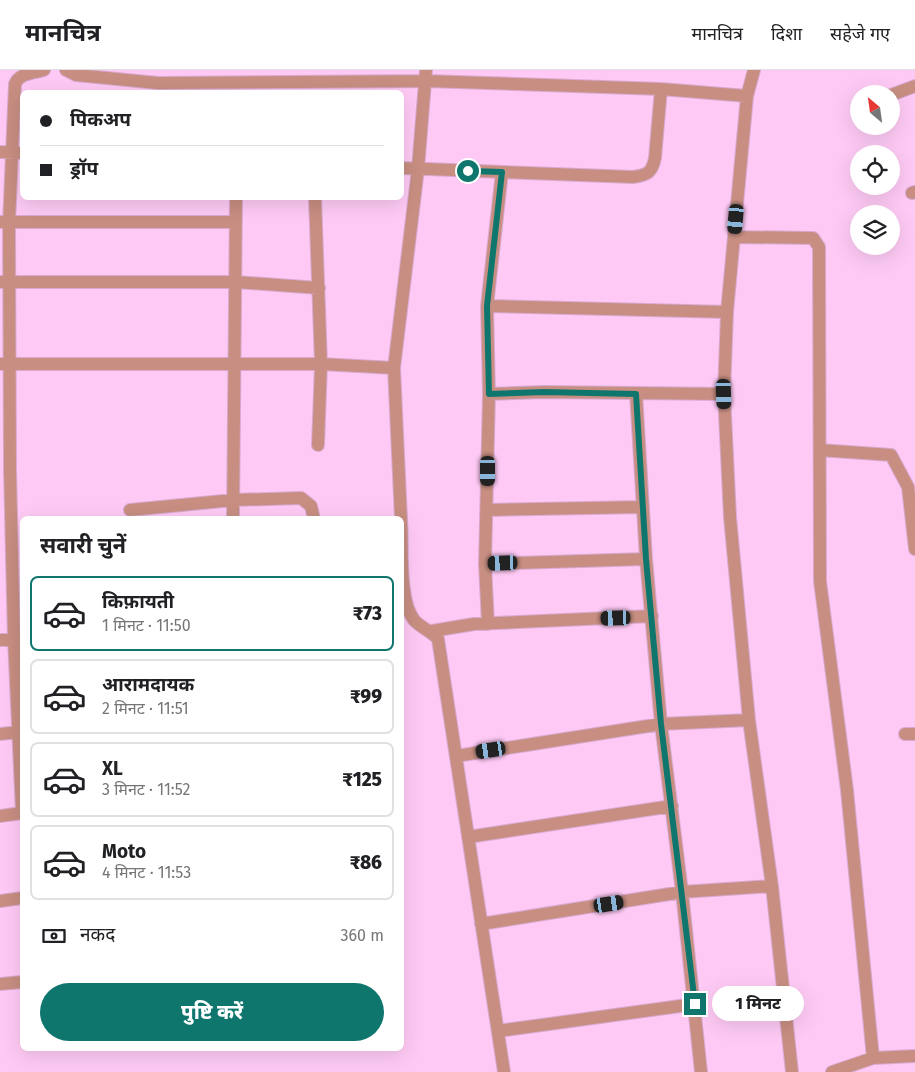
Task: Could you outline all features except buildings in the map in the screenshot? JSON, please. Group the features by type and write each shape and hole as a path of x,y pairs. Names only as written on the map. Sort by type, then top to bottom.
{"street":[{"path":"20,759 18,639 6,557 4,223 17,80 23,76 44,70"},
{"path":"66,70 76,75 158,83 426,76 661,89 747,96"},
{"path":"754,70 747,96 727,312 724,394 730,517 749,720 772,886 792,1072"},
{"path":"401,516 394,368 418,170 426,76"},
{"path":"900,92 915,86"},
{"path":"404,168 633,177 646,175 653,169 655,158 661,89"},
{"path":"488,624 485,564 488,510 489,394 487,306 502,172"},
{"path":"233,516 236,366 236,200"},
{"path":"315,200 321,364 318,445"},
{"path":"4,223 236,222"},
{"path":"734,237 812,238 820,247 820,581 848,790 873,1058"},
{"path":"5,283 236,282 318,288"},
{"path":"487,306 727,312"},
{"path":"6,364 236,366 321,364 394,368"},
{"path":"489,394 544,392 724,394"},
{"path":"636,394 646,559 661,724 695,1004 701,1072"},
{"path":"820,450 891,455 908,486 915,549"},
{"path":"130,510 233,500 301,498 312,506 314,516"},
{"path":"488,510 643,507"},
{"path":"485,564 646,559"},
{"path":"404,581 405,602 416,622"},
{"path":"432,631 474,624 652,616"},
{"path":"404,622 416,622 432,631 438,639 504,1072"},
{"path":"0,640 18,639"},
{"path":"456,756 661,724 749,720"},
{"path":"0,734 19,732"},
{"path":"468,837 672,806"},
{"path":"0,816 20,812"},
{"path":"480,924 682,892 772,886"},
{"path":"0,902 20,898"},
{"path":"0,984 20,982"},
{"path":"498,1031 695,1004"},
{"path":"832,1072 873,1058 915,1056"}],"route":[{"path":"468,171 502,172 487,306 489,394 544,392 636,394 646,559 661,724 695,1004"}]}
